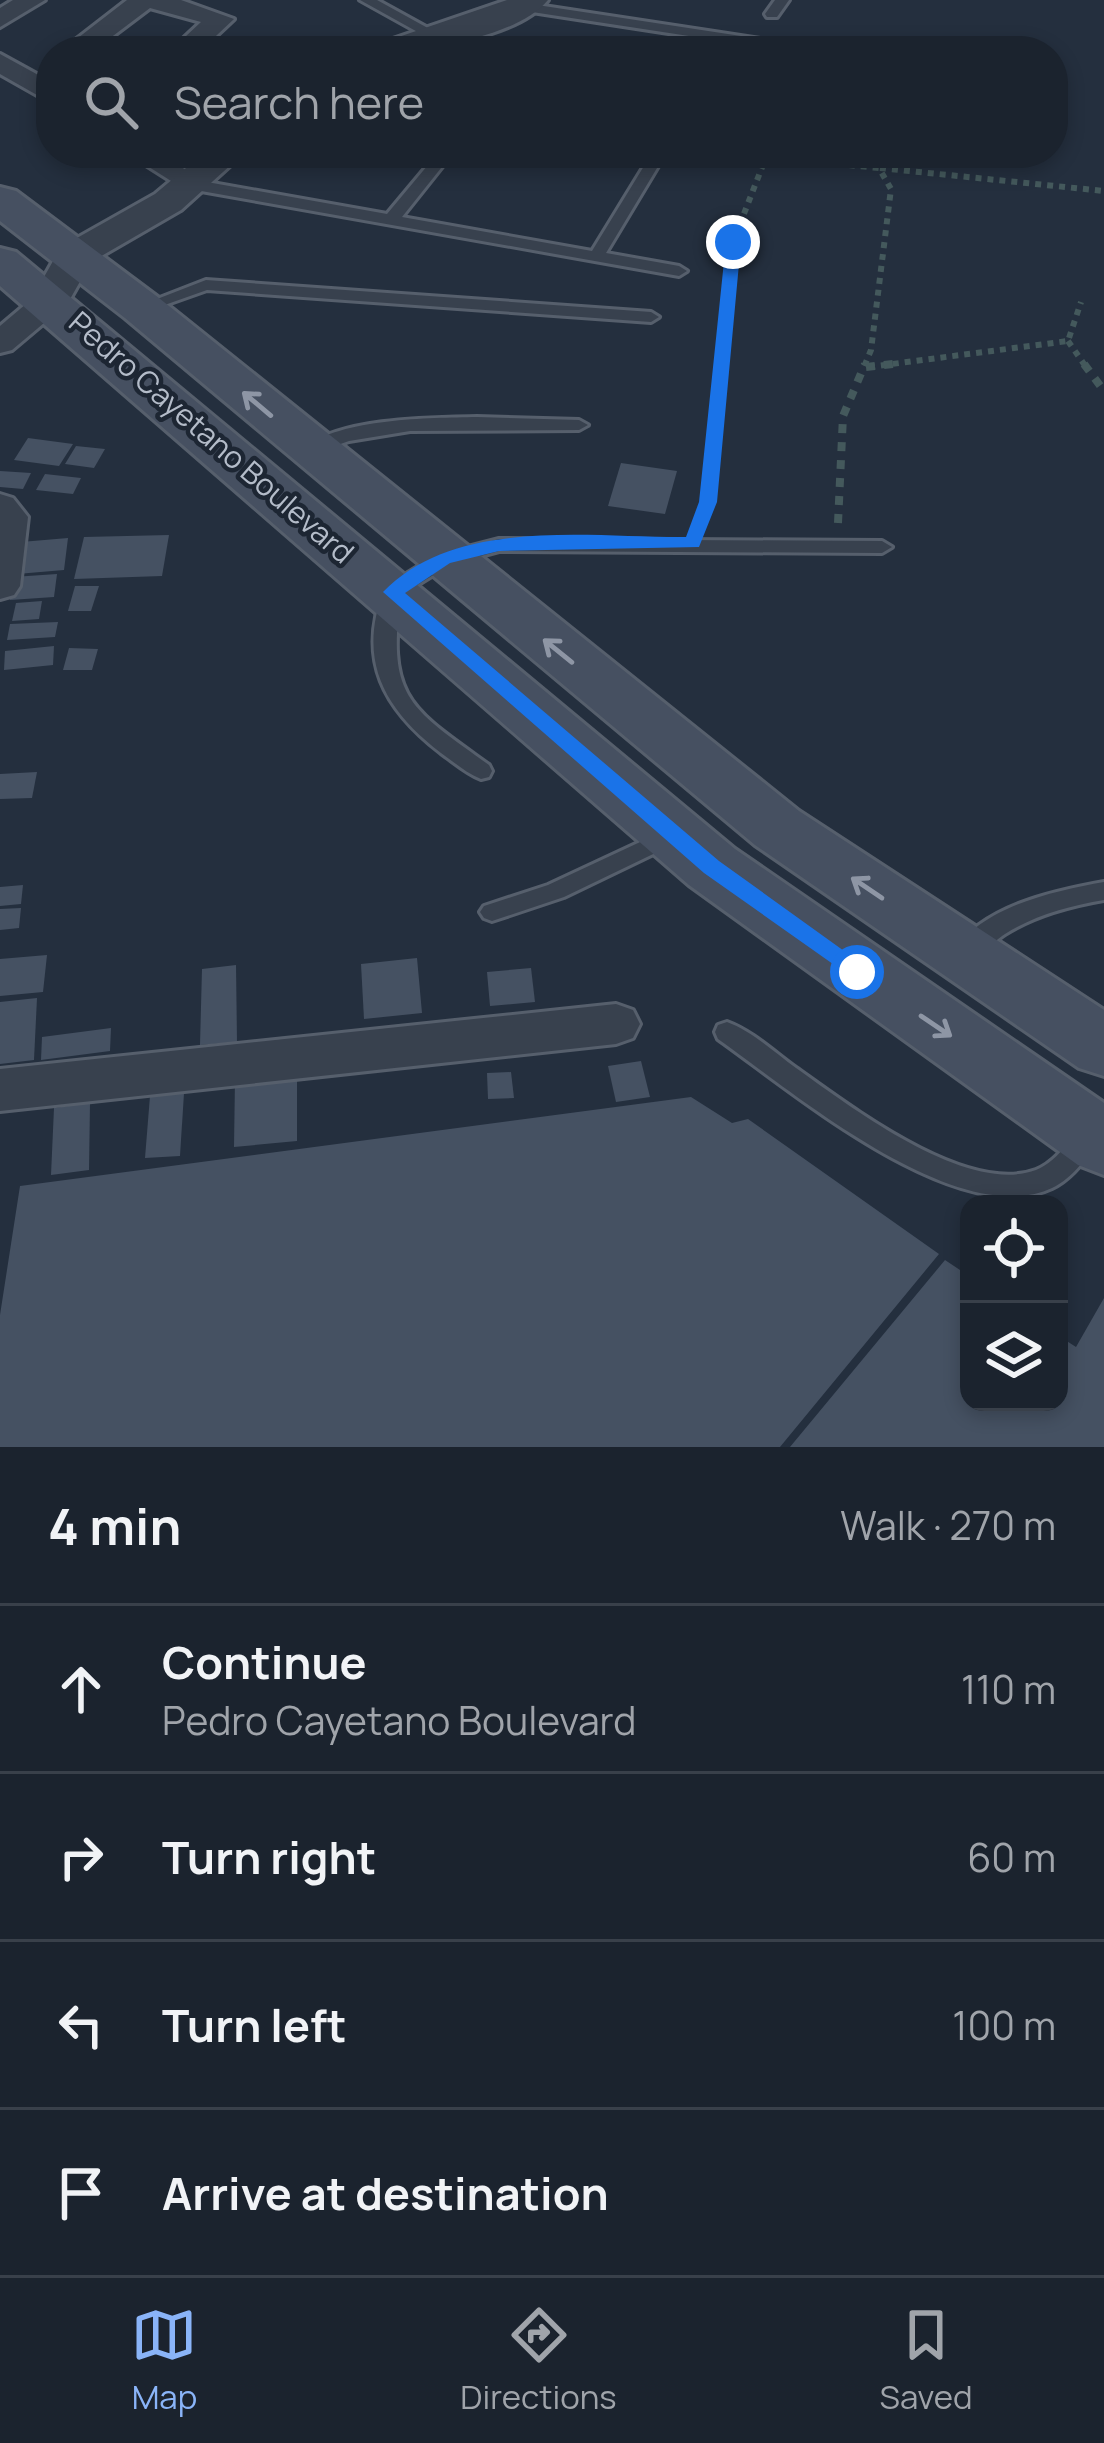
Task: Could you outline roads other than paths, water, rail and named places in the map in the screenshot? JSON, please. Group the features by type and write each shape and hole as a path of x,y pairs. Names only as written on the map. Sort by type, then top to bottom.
{"main road":[{"name":"Pedro Cayetano Boulevard","path":"0,200 63,278 392,592 674,834 857,972 1099,1131"},
{"name":"Pedro Cayetano Boulevard","path":"0,262 63,278 142,308 776,828 1104,1047"}],"street":[{"path":"0,19 32,0"},
{"path":"96,36 147,0 221,19 201,36"},
{"path":"440,36 528,4"},
{"path":"0,62 36,78"},
{"path":"165,168 190,184"},
{"path":"0,343 63,278 209,168"},
{"path":"0,506 9,518 0,586"},
{"path":"0,1090 616,1024"}],"lane":[{"path":"367,0 435,36"},
{"path":"772,14 782,0"},
{"path":"528,4 722,36"},
{"path":"392,219 434,168"},
{"path":"597,255 649,168"},
{"path":"190,184 679,271"},
{"path":"142,308 206,285 651,317"},
{"path":"311,449 346,434 410,423 579,425"},
{"path":"481,771 395,704 385,628 392,592 444,559 499,545 882,547"},
{"path":"493,911 556,890 674,834"},
{"path":"964,952 985,934 1046,901 1104,891"},
{"path":"728,1032 917,1159 977,1185 1026,1186 1048,1178 1099,1131"}]}
